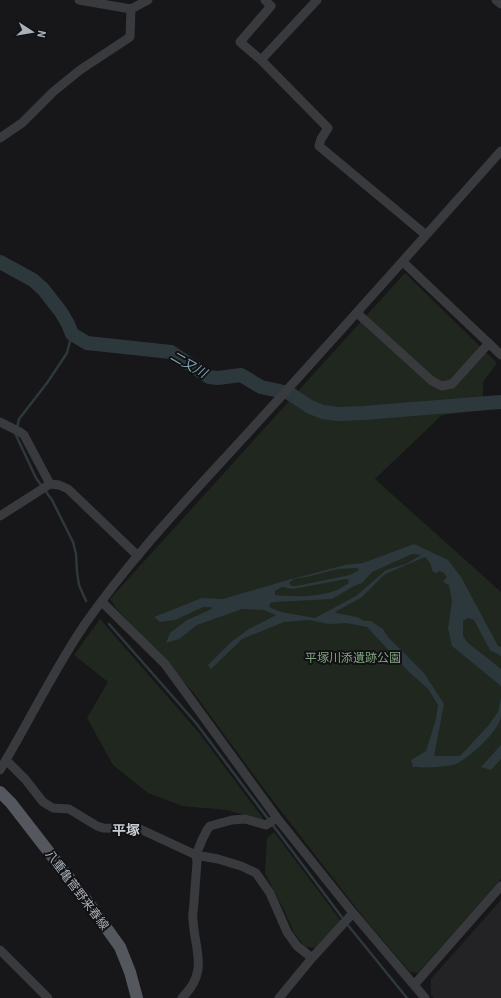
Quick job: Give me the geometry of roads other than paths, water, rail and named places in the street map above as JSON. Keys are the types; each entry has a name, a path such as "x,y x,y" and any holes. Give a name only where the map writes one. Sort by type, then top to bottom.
{"main road":[{"name":"八重亀菅野来春線","path":"0,792 90,905 120,948 130,972 138,998"}],"street":[{"path":"79,0 131,9 148,0"},
{"path":"265,0 271,6 240,42 261,60 328,128 321,139 319,146 426,235"},
{"path":"261,60 317,0"},
{"path":"496,0 501,4"},
{"path":"0,138 22,123 52,92 80,70 130,37 131,9"},
{"path":"0,770 84,624 119,579 501,151"},
{"path":"403,262 501,355"},
{"path":"357,313 432,381 442,386 452,384 489,343"},
{"path":"0,422 24,435 50,484"},
{"path":"0,516 50,484 59,485 68,489 138,556"},
{"path":"102,602 165,664 350,916 425,998"},
{"path":"6,760 25,779 44,802 53,808 69,809 97,826 104,828 140,829 196,855 218,859 241,866 256,874 270,893 287,932 297,946 312,958"},
{"path":"182,998 194,984 199,968 193,919 197,862 196,855 207,830 210,826 232,820 245,819 266,825 277,818"},
{"path":"414,985 501,886"},
{"path":"279,998 312,958 350,916"},
{"path":"0,950 48,998"}],"waterway":[{"name":"二又川","path":"0,262 33,280 43,289 61,312 72,334 87,343 171,352 209,377 218,378 241,375 261,387 289,393 310,407 323,412 337,414 363,413 501,402"},
{"path":"17,428 19,419 47,383 67,353 72,334"},
{"path":"15,433 36,478 52,500 73,542 76,554 79,585 86,601"},
{"path":"109,624 196,723 344,920"},
{"path":"347,924 407,998"}],"district":[{"name":"平塚","path":"126,830"}],"park label":[{"name":"平塚川添遺跡公園","path":"353,658"}]}
